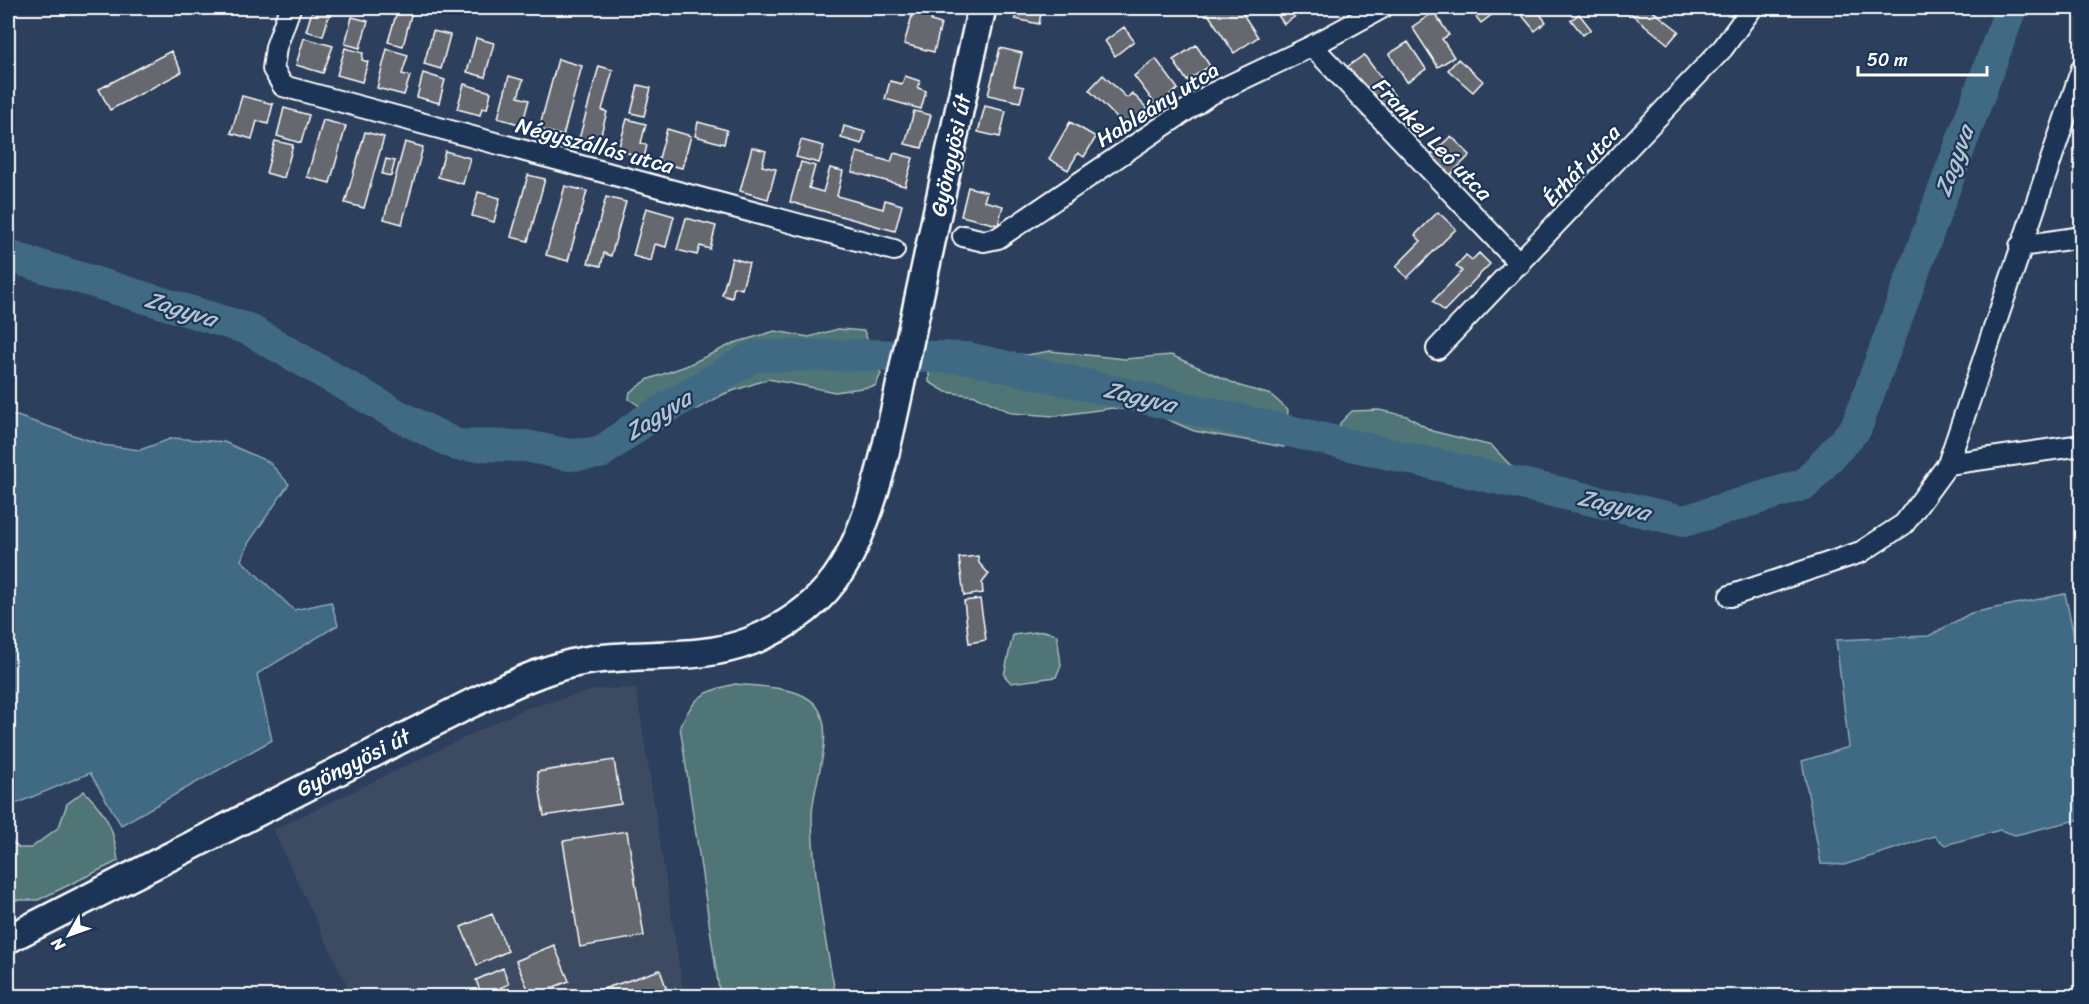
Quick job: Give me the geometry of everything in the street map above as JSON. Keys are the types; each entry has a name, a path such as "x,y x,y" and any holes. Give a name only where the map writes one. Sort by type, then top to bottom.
{"street":[{"name":"Négyszállás utca","path":"290,8 276,47 273,69 283,86 894,250"},
{"name":"Gyöngyösi út","path":"8,939 448,714 539,673 606,658 687,655 718,651 750,642 778,629 828,590 844,566 866,514 893,420 982,8"},
{"name":"Hableány utca","path":"963,236 984,241 998,238 1209,95 1312,46 1382,8"},
{"name":"Érhát utca","path":"1437,349 1723,48 1752,8"},
{"name":"Frankel Leó utca","path":"1312,46 1520,264"},
{"path":"1730,596 1861,552 1904,524 1948,464 2082,68"},
{"path":"2020,246 2082,237"},
{"path":"1948,464 2082,445"}],"shaded area":[{"path":"8,415 103,445 140,450 173,438 224,442 269,462 289,484 249,542 241,560 294,610 331,602 338,625 257,674 272,740 121,825 90,773 8,807"},
{"path":"2065,594 2081,668 2081,819 2015,835 2000,830 1945,845 1934,836 1844,865 1821,864 1802,761 1849,747 1836,640 1929,636 1971,613"},
{"path":"636,688 684,996 352,996 273,830 524,709 598,689"}],"green space":[{"path":"838,329 864,331 881,374 875,386 835,392 768,379 724,394 697,409 644,409 629,399 630,392 649,379 686,366 734,343 775,331 809,337"},
{"path":"959,347 1027,355 1050,351 1125,359 1171,355 1240,386 1271,395 1288,410 1284,447 1194,431 1155,414 1113,408 1054,416 1012,413 976,396 946,392 929,382 929,370"},
{"path":"1379,410 1407,416 1432,431 1492,446 1512,467 1501,490 1336,453 1340,423 1352,411"},
{"path":"1044,631 1057,635 1061,665 1056,677 1011,683 1004,675 1013,635"},
{"path":"735,684 771,687 796,693 807,698 821,714 825,739 813,807 813,840 820,908 836,996 720,996 680,726 691,707 701,696"},
{"path":"84,791 104,815 112,830 118,861 38,900 13,900 8,893 8,838 19,848 31,848 59,827 67,804"}],"building":[{"path":"313,8 331,9 323,36 306,31"},
{"path":"398,8 412,11 403,46 388,42"},
{"path":"1017,8 1042,8 1039,24 1015,19"},
{"path":"1204,8 1239,8 1258,37 1234,53"},
{"path":"1273,8 1301,8 1303,11 1284,24"},
{"path":"1469,8 1490,8 1494,13 1481,23"},
{"path":"1516,8 1535,8 1546,22 1535,31"},
{"path":"1634,8 1649,8 1679,31 1668,44 1630,13"},
{"path":"914,9 933,14 931,21 941,24 934,52 904,44"},
{"path":"1434,12 1449,35 1442,39 1454,57 1438,67 1412,27"},
{"path":"1579,14 1591,29 1583,35 1571,20"},
{"path":"352,17 368,21 360,48 345,44"},
{"path":"1124,27 1134,41 1115,56 1105,41"},
{"path":"433,31 450,35 441,69 424,64"},
{"path":"304,38 333,46 323,73 296,65"},
{"path":"476,38 494,43 485,77 467,72"},
{"path":"1408,42 1426,69 1407,82 1389,54"},
{"path":"1196,45 1210,66 1187,81 1173,60"},
{"path":"345,48 363,53 362,60 368,62 362,82 337,75"},
{"path":"1000,48 1022,53 1014,85 1024,87 1020,102 988,95"},
{"path":"387,49 408,55 402,74 410,76 404,95 377,88"},
{"path":"171,51 182,72 110,110 99,89"},
{"path":"1364,55 1400,103 1384,116 1347,67"},
{"path":"558,59 582,66 563,136 539,129"},
{"path":"1156,59 1178,89 1156,105 1134,76"},
{"path":"1458,59 1483,81 1473,92 1448,70"},
{"path":"599,66 613,70 602,110 607,112 598,145 579,139"},
{"path":"423,73 445,80 439,103 417,97"},
{"path":"1103,75 1127,98 1132,93 1147,108 1127,128 1089,90"},
{"path":"509,76 523,80 518,97 529,100 522,125 498,118"},
{"path":"905,76 920,81 918,88 926,91 921,109 885,99 890,81 902,84"},
{"path":"464,84 491,92 487,109 482,108 480,115 457,109"},
{"path":"638,85 651,88 644,116 631,113"},
{"path":"242,96 273,104 268,124 257,121 252,139 231,133"},
{"path":"985,106 1006,111 1000,137 978,132"},
{"path":"284,108 309,115 301,143 277,136"},
{"path":"914,111 931,115 922,148 905,144"},
{"path":"627,119 646,124 641,143 647,145 644,158 618,150"},
{"path":"323,120 346,126 330,183 307,177"},
{"path":"698,122 727,130 724,144 695,136"},
{"path":"1070,122 1096,137 1084,157 1078,153 1068,170 1049,159"},
{"path":"844,126 865,132 862,144 841,138"},
{"path":"667,129 691,136 682,168 658,162"},
{"path":"365,132 384,137 364,208 345,203"},
{"path":"1451,136 1470,155 1449,176 1430,156"},
{"path":"801,140 824,146 819,163 796,157"},
{"path":"275,141 293,145 284,178 266,173"},
{"path":"405,142 423,147 402,224 384,219"},
{"path":"752,147 766,151 762,166 776,169 768,199 740,191"},
{"path":"445,151 470,158 463,184 438,177"},
{"path":"857,152 891,162 894,153 913,158 905,186 852,172"},
{"path":"386,159 395,161 391,176 382,174"},
{"path":"801,162 815,166 809,188 823,192 830,168 843,171 837,196 883,209 885,200 902,205 895,231 790,202"},
{"path":"528,175 545,179 528,241 511,237"},
{"path":"565,186 587,191 568,261 546,255"},
{"path":"968,187 987,192 984,201 1003,206 998,225 961,216"},
{"path":"478,192 500,198 494,222 472,216"},
{"path":"606,197 626,202 611,256 604,253 601,266 588,263"},
{"path":"646,208 674,216 666,247 655,244 651,261 633,256"},
{"path":"1438,212 1456,229 1407,278 1396,266 1421,241 1415,235"},
{"path":"686,218 716,226 710,249 700,246 697,255 677,250"},
{"path":"1479,253 1490,264 1444,311 1433,301 1462,271 1456,266 1466,255 1472,260"},
{"path":"732,258 749,263 742,289 734,287 732,298 722,295"},
{"path":"978,556 979,563 989,574 982,583 983,593 964,596 959,558"},
{"path":"980,599 986,640 969,643 964,601"},
{"path":"614,760 621,804 544,816 537,772"},
{"path":"627,831 644,936 580,947 563,841"},
{"path":"492,914 508,951 477,965 461,927"},
{"path":"554,945 569,981 531,996 516,961"},
{"path":"503,968 509,984 482,996 476,980"},
{"path":"660,970 669,996 589,996 588,994"}],"waterway":[{"name":"Zagyva","path":"8,256 248,329 399,416 457,445 526,446 569,455 600,453 641,423 754,356 868,355 968,358 1684,521 1805,484 1856,428 2011,8"}]}
